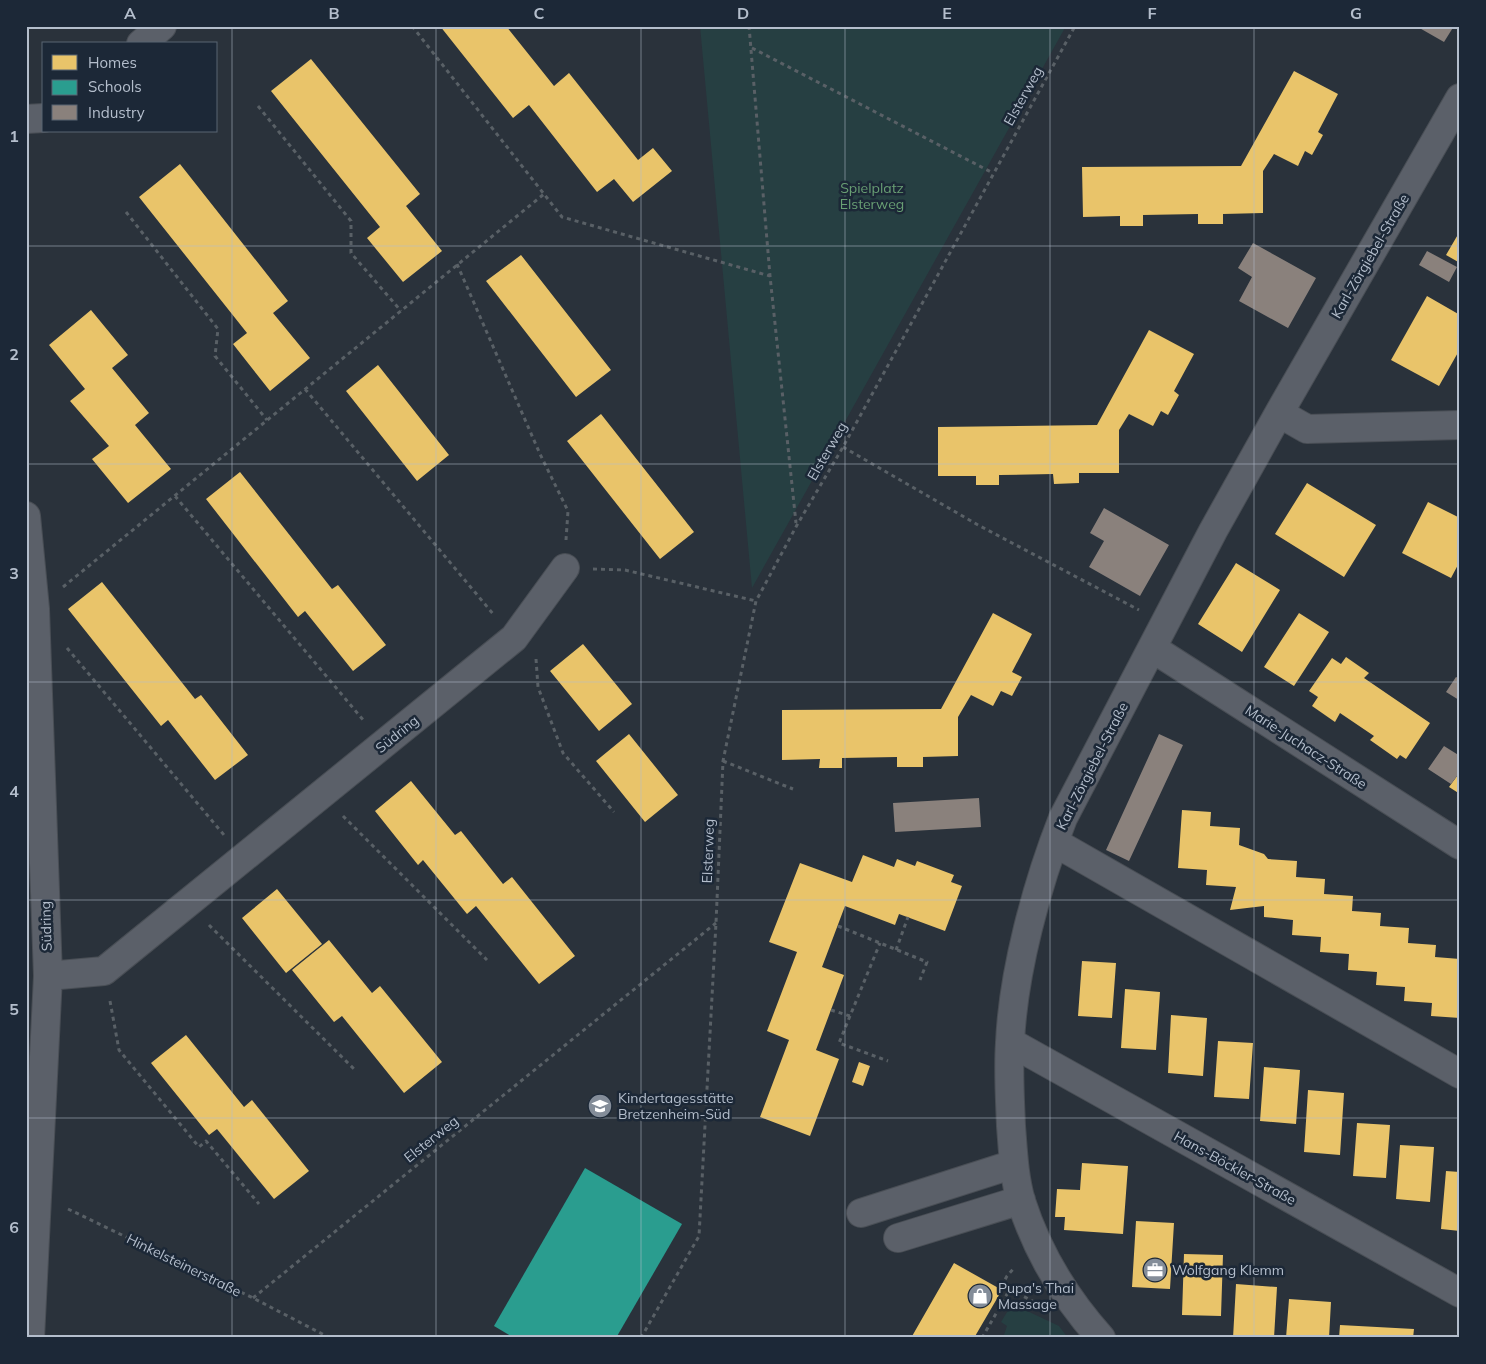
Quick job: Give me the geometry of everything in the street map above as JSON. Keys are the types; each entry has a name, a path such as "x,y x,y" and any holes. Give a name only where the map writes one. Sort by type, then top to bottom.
{"street":[{"path":"143,42 162,26"},
{"name":"Karl-Zörgiebel-Straße","path":"1101,1338 1090,1326 1060,1284 1038,1243 1021,1200 1014,1164 1010,1100 1010,1042 1014,1004 1035,904 1063,818 1164,623 1279,413 1460,98"},
{"path":"26,119 42,118"},
{"path":"1279,413 1307,429 1460,425"},
{"name":"Südring","path":"27,531 35,610 34,841 48,976 38,1194 30,1255 30,1338"},
{"name":"Südring","path":"104,971 514,638 565,568"},
{"name":"Marie-Juchacz-Straße","path":"1152,648 1460,846"},
{"path":"1054,842 1460,1074"},
{"path":"48,976 104,971"},
{"name":"Hans-Böckler-Straße","path":"1010,1042 1460,1293"},
{"path":"860,1213 1014,1164"},
{"path":"898,1238 1021,1200"}],"path":[{"path":"412,26 562,217 770,276"},
{"path":"749,26 770,276 796,525"},
{"name":"Elsterweg","path":"641,1338 698,1236 716,923 722,762 756,601 796,525 843,447 1075,26"},
{"path":"751,47 993,173"},
{"path":"258,106 351,220 351,253 400,311"},
{"path":"35,610 544,194"},
{"path":"126,212 218,328 215,356 267,420"},
{"path":"457,264 540,454 568,511 565,568 625,570 756,601"},
{"path":"305,389 514,638"},
{"path":"843,447 978,525 1164,623"},
{"path":"175,496 384,744"},
{"path":"532,614 538,687 563,753 614,812"},
{"path":"67,647 243,859"},
{"path":"722,762 793,789"},
{"path":"321,794 487,960"},
{"path":"187,904 356,1071"},
{"path":"896,950 908,917"},
{"name":"Elsterweg","path":"253,1298 716,923"},
{"path":"838,926 927,962 920,980"},
{"path":"880,943 839,1043 888,1061"},
{"path":"104,971 120,1050 199,1147 206,1141 259,1204"},
{"path":"831,1010 850,1016"},
{"name":"Hinkelsteinerstraße","path":"38,1194 253,1298 330,1338"},
{"path":"1019,1264 1007,1276 1002,1285 1031,1301"},
{"path":"982,1338 1010,1289"}],"green space":[{"name":"Spielplatz Elsterweg","path":"700,26 1066,26 752,588"},
{"path":"1012,1304 1059,1326 1068,1338 1003,1338 1007,1326 1001,1322"}],"building: Homes":[{"path":"440,26 506,26 554,86 569,73 638,160 653,148 672,171 633,202 614,179 597,192 529,105 513,118"},
{"path":"311,59 420,194 406,206 442,251 403,282 367,238 380,227 271,91"},
{"path":"1294,71 1338,94 1318,132 1323,135 1312,155 1305,151 1298,166 1274,154 1263,171 1263,213 1223,214 1223,224 1198,224 1198,214 1143,215 1143,226 1120,226 1120,216 1083,217 1082,167 1241,166"},
{"path":"180,164 288,301 273,313 310,358 270,391 233,344 247,333 139,197"},
{"path":"1460,231 1460,263 1446,255"},
{"path":"521,255 611,370 576,397 486,281"},
{"path":"1427,296 1460,315 1460,349 1439,386 1391,360"},
{"path":"91,310 128,355 112,368 149,413 135,425 171,469 128,503 92,459 109,446 70,401 85,389 49,345"},
{"path":"1149,330 1194,354 1174,391 1179,395 1168,415 1161,411 1153,426 1129,414 1119,430 1119,473 1079,473 1079,483 1054,484 1053,474 999,475 999,485 976,485 976,476 938,476 938,427 1097,425"},
{"path":"378,365 449,455 417,481 346,391"},
{"path":"601,414 694,532 660,559 567,441"},
{"path":"240,472 332,589 338,585 386,645 353,671 305,611 298,617 206,499"},
{"path":"1307,483 1376,525 1344,577 1275,534"},
{"path":"1428,502 1460,518 1460,561 1451,578 1402,553"},
{"path":"1236,563 1280,590 1242,652 1198,624"},
{"path":"102,582 195,699 201,695 248,755 215,780 168,720 161,726 68,609"},
{"path":"993,613 1032,634 1012,672 1022,677 1012,696 1001,691 993,706 971,695 958,717 958,756 923,757 923,767 897,767 897,757 842,758 842,768 819,768 820,759 782,760 782,710 941,709"},
{"path":"1299,613 1329,632 1294,686 1264,667"},
{"path":"583,644 632,704 599,731 550,671"},
{"path":"1346,657 1369,673 1364,678 1430,723 1406,759 1400,755 1397,759 1370,740 1374,736 1340,713 1335,722 1312,706 1318,697 1309,691 1332,658 1341,664"},
{"path":"629,734 678,795 645,822 596,761"},
{"path":"1460,772 1460,794 1449,787"},
{"path":"411,781 455,835 461,831 503,884 512,877 575,956 539,984 476,906 467,914 423,860 418,865 375,811"},
{"path":"1182,810 1211,812 1210,826 1240,828 1239,845 1264,854 1268,859 1297,861 1296,877 1325,879 1324,894 1353,896 1352,911 1381,913 1380,926 1409,928 1408,943 1436,945 1435,957 1460,959 1460,1018 1431,1016 1432,1003 1404,1001 1405,987 1376,985 1377,972 1348,970 1349,954 1320,952 1321,937 1292,935 1293,920 1264,917 1264,906 1230,910 1236,887 1206,885 1207,870 1178,868"},
{"path":"863,855 894,867 897,859 915,866 917,861 954,875 951,882 962,886 945,931 899,914 895,925 845,906 822,967 844,975 816,1050 839,1059 810,1136 760,1117 789,1040 767,1031 797,952 769,942 800,863 852,882"},
{"path":"277,889 322,944 286,973 242,918"},
{"path":"329,940 372,993 380,986 442,1062 404,1093 342,1016 334,1022 292,970"},
{"path":"1082,961 1116,963 1112,1018 1078,1016"},
{"path":"1125,989 1160,992 1156,1050 1121,1048"},
{"path":"1171,1015 1207,1018 1203,1076 1168,1073"},
{"path":"186,1035 244,1107 252,1100 309,1171 274,1199 217,1129 209,1135 151,1063"},
{"path":"1218,1041 1253,1043 1249,1099 1214,1097"},
{"path":"859,1062 870,1066 863,1086 852,1082"},
{"path":"1264,1067 1300,1070 1296,1124 1260,1121"},
{"path":"1308,1090 1344,1093 1340,1155 1304,1152"},
{"path":"1357,1123 1390,1125 1386,1178 1353,1176"},
{"path":"1400,1145 1434,1147 1430,1202 1396,1199"},
{"path":"1082,1163 1128,1166 1123,1234 1064,1230 1065,1217 1055,1217 1057,1189 1080,1190"},
{"path":"1446,1171 1460,1172 1460,1231 1441,1229"},
{"path":"1136,1221 1174,1223 1170,1289 1132,1287"},
{"path":"1184,1254 1223,1255 1221,1316 1182,1315"},
{"path":"954,1263 1002,1290 974,1338 911,1338"},
{"path":"1236,1284 1277,1287 1274,1338 1233,1338"},
{"path":"1289,1299 1331,1302 1329,1338 1286,1338"},
{"path":"1340,1325 1414,1329 1413,1338 1339,1338"}],"building: Schools":[{"path":"585,1168 682,1224 616,1338 514,1338 494,1326"}],"building: Industry":[{"path":"1416,26 1454,26 1444,42"},
{"path":"1253,243 1316,278 1288,328 1239,301 1252,277 1238,268"},
{"path":"1427,251 1457,267 1449,282 1419,265"},
{"path":"1104,508 1169,545 1140,596 1089,567 1104,541 1090,533"},
{"path":"1456,677 1460,679 1459,700 1446,692"},
{"path":"1159,734 1183,745 1129,861 1106,850"},
{"path":"1444,746 1460,756 1460,772 1451,784 1428,769"},
{"path":"979,798 981,827 895,832 893,803"}],"place":[{"name":"Kindertagesstätte Bretzenheim-Süd","path":"600,1106"},
{"name":"Wolfgang Klemm","path":"1155,1270"},
{"name":"Pupa's Thai Massage","path":"980,1296"}]}
